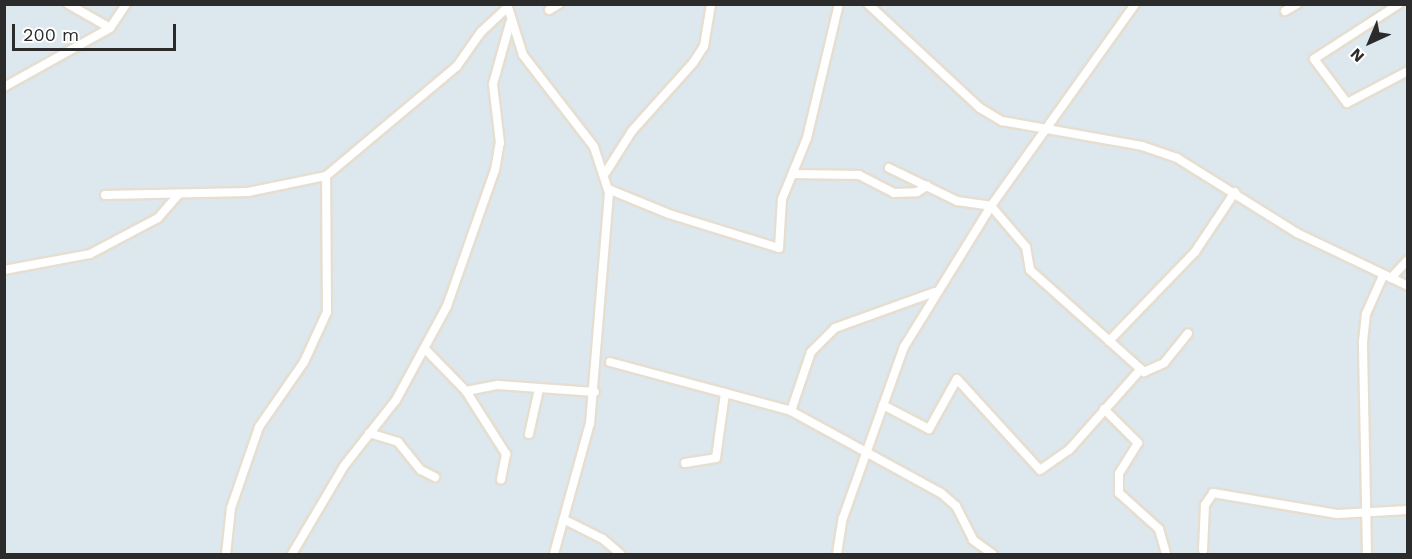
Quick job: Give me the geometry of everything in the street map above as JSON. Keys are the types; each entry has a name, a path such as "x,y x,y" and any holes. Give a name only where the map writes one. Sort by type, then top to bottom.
{"street":[{"path":"68,4 110,28"},
{"path":"4,87 110,28 126,4"},
{"path":"549,10 559,4"},
{"path":"606,172 632,131 693,63 704,46 711,4"},
{"path":"608,189 669,214 779,248 782,199 807,138 839,4"},
{"path":"868,4 980,108 1018,127 1142,146 1177,158 1235,192 1297,233 1407,286"},
{"path":"837,555 843,518 904,347 935,292 990,206 1135,4"},
{"path":"1285,11 1297,4"},
{"path":"1400,4 1314,58 1347,103 1407,71"},
{"path":"507,6 510,23 532,70 584,130 606,172 608,189 595,392 565,520 554,555"},
{"path":"105,195 248,192 326,176 457,66 481,32 507,6"},
{"path":"292,555 369,433 396,400 447,306 495,170 500,143 493,84 510,23"},
{"path":"889,168 957,201 990,206 1026,247 1030,270 1141,369 1150,372 1164,363 1188,333"},
{"path":"793,174 859,175 894,193 917,192 927,186"},
{"path":"226,555 231,508 260,427 304,362 327,312 326,176"},
{"path":"1109,341 1195,252 1235,192"},
{"path":"4,270 90,254 158,218 178,195"},
{"path":"1367,555 1363,342 1366,314 1387,277 1407,260"},
{"path":"791,411 811,352 835,328 935,292"},
{"path":"425,349 466,391 506,454 501,480"},
{"path":"610,362 791,411 941,493 957,506 974,540 992,555"},
{"path":"883,405 929,429 957,380 1040,470 1069,450 1141,369"},
{"path":"466,391 498,385 595,392"},
{"path":"529,434 539,389"},
{"path":"685,464 716,458 725,393"},
{"path":"1104,409 1138,443 1119,474 1119,493 1159,529 1166,555"},
{"path":"369,433 398,442 421,470 435,477"},
{"path":"1203,550 1205,506 1213,494 1337,514 1407,510"},
{"path":"565,520 603,539 620,555"}]}
